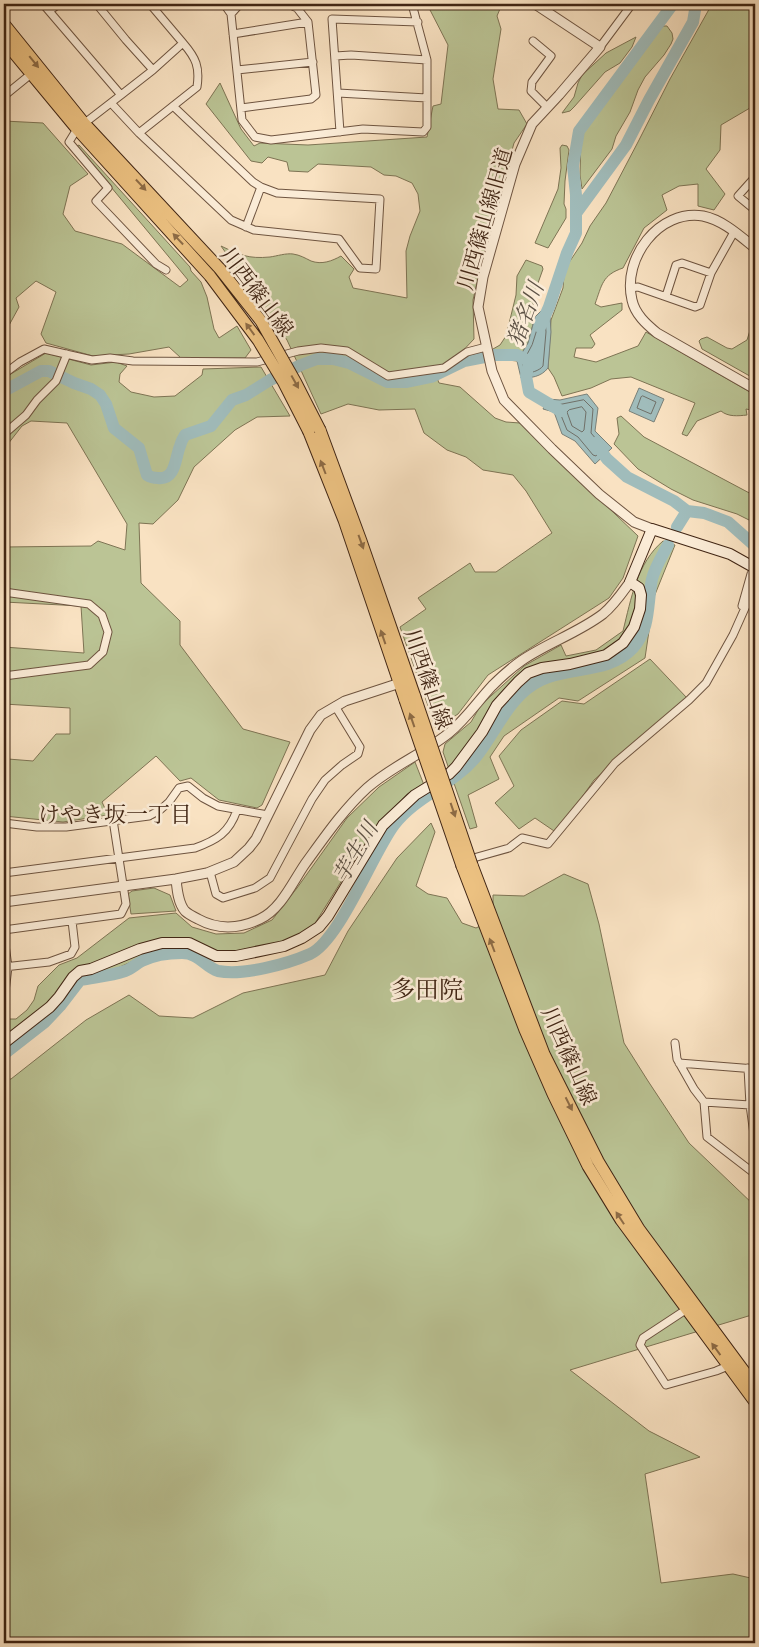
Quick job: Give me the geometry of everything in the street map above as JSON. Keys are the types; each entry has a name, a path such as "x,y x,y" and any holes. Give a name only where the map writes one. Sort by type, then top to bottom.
{"main road":[{"name":"川西篠山線","path":"4,24 80,126"},
{"name":"川西篠山線","path":"4,40 31,74 260,321 296,383 361,541 404,682 525,1030 553,1094 588,1166 621,1220 755,1402"},
{"path":"4,1043 50,1007 73,977 80,971 91,969 140,949 162,943 189,943 216,956 236,956 284,946 319,928 383,825 415,794 449,774 456,767 482,732 497,705 528,672 606,655 623,642 634,627 640,608 641,595 639,588 630,582 652,529 730,554 755,568"},
{"name":"川西篠山線","path":"468,863 544,1054 598,1161 639,1228 755,1386"}],"street":[{"path":"43,4 121,95"},
{"path":"49,11 59,4"},
{"path":"98,5 107,4"},
{"path":"139,133 197,87 198,77 194,56 150,4"},
{"path":"224,4 232,14 242,120 255,137 271,140 363,129 423,132 427,127 427,60 412,4"},
{"path":"232,14 240,4"},
{"path":"241,108 311,99 316,95 308,22 297,8 288,4"},
{"name":"川西篠山線旧道","path":"632,4 600,47 559,96 532,124 515,164 483,277 478,307 492,371 504,400 599,494 634,522 652,529"},
{"path":"98,5 153,70"},
{"path":"540,5 600,47"},
{"path":"340,132 332,19 418,22"},
{"path":"234,34 308,22"},
{"path":"533,41 551,56 532,82 531,91 547,107"},
{"path":"166,270 156,264 96,200 108,188 70,142 80,126 153,70 183,43"},
{"path":"335,56 351,55 427,60"},
{"path":"237,70 313,62"},
{"path":"4,96 31,74"},
{"path":"338,93 427,98"},
{"path":"111,103 139,133 231,220 254,230 339,239 360,268 376,269 380,199 277,193 261,188 173,106"},
{"path":"755,177 738,196 755,210"},
{"path":"246,227 261,188"},
{"path":"755,248 734,232 712,219 702,216 681,217 662,225 648,238 631,275 630,288 632,301 637,312 651,328 755,390"},
{"path":"630,288 638,287 694,307 700,305 711,273 734,232"},
{"path":"666,296 676,266 682,263 711,273"},
{"path":"4,374 20,362 44,349 66,356 92,360 110,358 133,361 257,362 298,351 321,348 347,352 388,376 444,368 467,352 488,353"},
{"path":"4,434 26,415 37,400 56,381 66,356"},
{"path":"733,635 751,574 755,568"},
{"path":"176,879 180,901 185,911 208,924 224,927 243,926 262,918 283,899 305,864 349,806 368,788 386,774 447,735 462,722 494,684 515,666 530,655 604,613 617,600 630,582"},
{"path":"4,592 89,604 102,615 108,632 102,652 89,665 4,676"},
{"path":"468,863 509,848 522,838 548,844 615,763 689,700 706,683 733,635 749,599 755,593"},
{"path":"4,902 176,879 210,872 234,862 256,839 310,730 321,716 344,701 404,682"},
{"path":"210,872 216,894 224,898 255,888 270,878 312,798 325,780 358,754 360,747 335,706"},
{"path":"4,823 37,827 66,827 149,816 169,802 179,788 188,786 203,798 218,806 268,815"},
{"path":"4,874 195,848 210,842 224,833 232,822 237,810"},
{"path":"4,930 121,914 126,904 113,820"},
{"path":"6,967 49,962 71,954 75,947 72,921"},
{"path":"4,938 6,967 4,1000"},
{"path":"675,1043 677,1059 694,1089 704,1102 707,1137 755,1174"},
{"path":"679,1063 752,1068 750,1105 755,1142"},
{"path":"704,1102 750,1105"},
{"path":"687,1309 642,1338 640,1345 666,1385 728,1366"}],"green space":[{"path":"415,4 502,4 497,16 501,29 493,79 498,109 519,110 527,124 514,143 485,248 473,300 474,339 437,378 439,383 460,387 495,418 506,422 520,423 638,536 623,578 609,598 488,675 458,714 436,728 400,627 426,609 418,598 470,563 475,572 496,572 552,533 526,491 513,475 483,470 466,457 447,450 424,433 415,409 379,410 348,404 321,414 287,340 221,246 250,257 293,254 319,263 341,256 354,269 349,277 353,288 407,298 406,251 420,211 418,194 412,183 396,176 384,175 371,167 318,164 308,172 289,171 287,162 268,157 262,163 251,161 206,104 220,83 241,129 254,146 260,143 308,145 427,137 433,106 441,104 448,45 429,8 416,7"},
{"path":"712,4 755,4 755,105 721,125 720,150 706,169 725,194 714,210 698,206 698,184 679,186 662,195 667,210 644,228 623,268 607,277 601,286 595,304 601,307 622,303 622,310 590,335 595,344 592,348 576,348 574,357 596,362 638,346 646,332 755,395 755,406 751,410 746,409 747,415 730,415 721,411 697,421 687,436 682,434 695,403 631,377 611,379 591,388 562,396 548,368 551,320 563,288 564,275 568,264 606,203 670,79"},
{"path":"664,26 667,26 672,33 673,39 671,44 645,77 630,112 616,136 612,149 582,189 580,175 581,135 655,33"},
{"path":"636,37 632,47 620,63 605,72 570,111 562,113 574,97 582,75 606,53"},
{"path":"4,121 43,123 88,174 70,186 63,214 75,231 122,244 180,287 188,280 77,146 79,145 190,267 191,271 201,282 207,297 214,329 219,338 237,326 251,350 245,358 181,358 169,347 129,354 93,356 46,343 41,334 56,292 36,281 16,298 19,307 7,329 4,329"},
{"path":"562,145 567,146 569,150 565,181 564,204 566,218 548,248 535,243 558,189 561,168 560,148"},
{"path":"526,260 542,266 543,269 533,297 535,317 528,343 517,361 498,359 492,352 506,336 516,295 517,276"},
{"path":"755,322 755,379 702,349 699,341 707,337 732,349 747,340 752,324"},
{"path":"46,353 91,365 116,362 127,366 120,374 119,382 131,392 154,397 175,396 202,375 203,369 261,367 290,416 257,417 235,430 194,467 178,500 153,524 139,523 141,583 180,621 180,645 243,729 290,742 262,805 257,808 219,800 191,778 180,781 156,756 102,802 108,815 63,822 4,816 4,751 8,759 33,761 56,734 70,734 70,708 4,704 4,647 84,653 81,606 4,602 4,547 91,546 98,541 125,550 127,524 67,423 31,421 22,426 4,449 4,378"},
{"path":"621,416 644,437 755,496 755,523 737,514 693,500 638,469 614,444 619,434 617,418"},
{"path":"663,541 675,545 654,597 645,658 578,701 559,698 504,736 490,757 499,779 468,795 477,827 470,829 443,752 445,744 471,722 481,705 524,666 561,645 566,656 596,650 623,631 636,582 647,560"},
{"path":"650,659 687,698 594,780 557,833 535,818 519,829 495,803 514,786 499,756 521,730 562,701 584,704"},
{"path":"415,762 424,785 407,794 378,825 314,925 293,939 245,949 236,953 219,953 190,941 171,938 155,941 146,955 109,972 98,975 72,973 40,1013 4,1040 4,1022 16,1019 27,1010 34,1000 38,986 59,965 77,958 129,918 176,913 192,927 216,934 244,933 272,920 347,818 379,787"},
{"path":"431,823 435,832 416,886 428,894 447,898 462,923 476,928 493,920 493,895 524,896 564,874 588,884 599,924 624,1043 689,1143 755,1206 755,1314 570,1370 649,1431 700,1457 645,1474 661,1583 733,1574 755,1579 755,1643 4,1643 4,1080 11,1079 86,1020 129,995 159,1016 193,1018 243,993 325,975 348,931 397,858"},
{"path":"154,888 170,895 176,911 131,914 128,894 132,891"}],"water":[{"path":"544,308 550,315 551,332 548,368 539,375 521,378 517,361 528,343 535,317"},
{"path":"639,388 664,399 654,422 629,411"},
{"path":"587,394 598,408 595,431 612,448 595,464 575,441 562,434 554,412 543,409 548,399 560,400"}],"waterway":[{"name":"猪名川","path":"540,327 576,233 576,195 573,166 579,131 673,4"},
{"path":"577,212 626,145 693,22 696,4"},
{"path":"4,391 41,371 49,371 91,389 100,395 106,404 114,428 139,448 147,475 153,478 164,478 172,472 185,435 211,426 232,400 246,395 270,380 317,359 333,359 349,363 387,382 407,382 431,377 464,361 495,355 517,355 529,361"},
{"name":"猪名川","path":"529,363 526,376 529,392 561,411"},
{"name":"猪名川","path":"595,443 607,459 627,477 674,501 687,511 704,513 728,522 755,546"},
{"name":"芋生川","path":"677,527 687,511"},
{"name":"芋生川","path":"4,1054 45,1022 80,980 120,973 151,957 177,953 193,955 218,971 240,972 277,965 300,958 321,946 344,915 394,825 413,806 467,767 484,747 504,714 520,695 541,680 613,662 633,648 646,624 653,575 668,545"}],"district":[{"name":"けやき坂一丁目","path":"115,814"},
{"name":"多田院","path":"427,990"}]}
